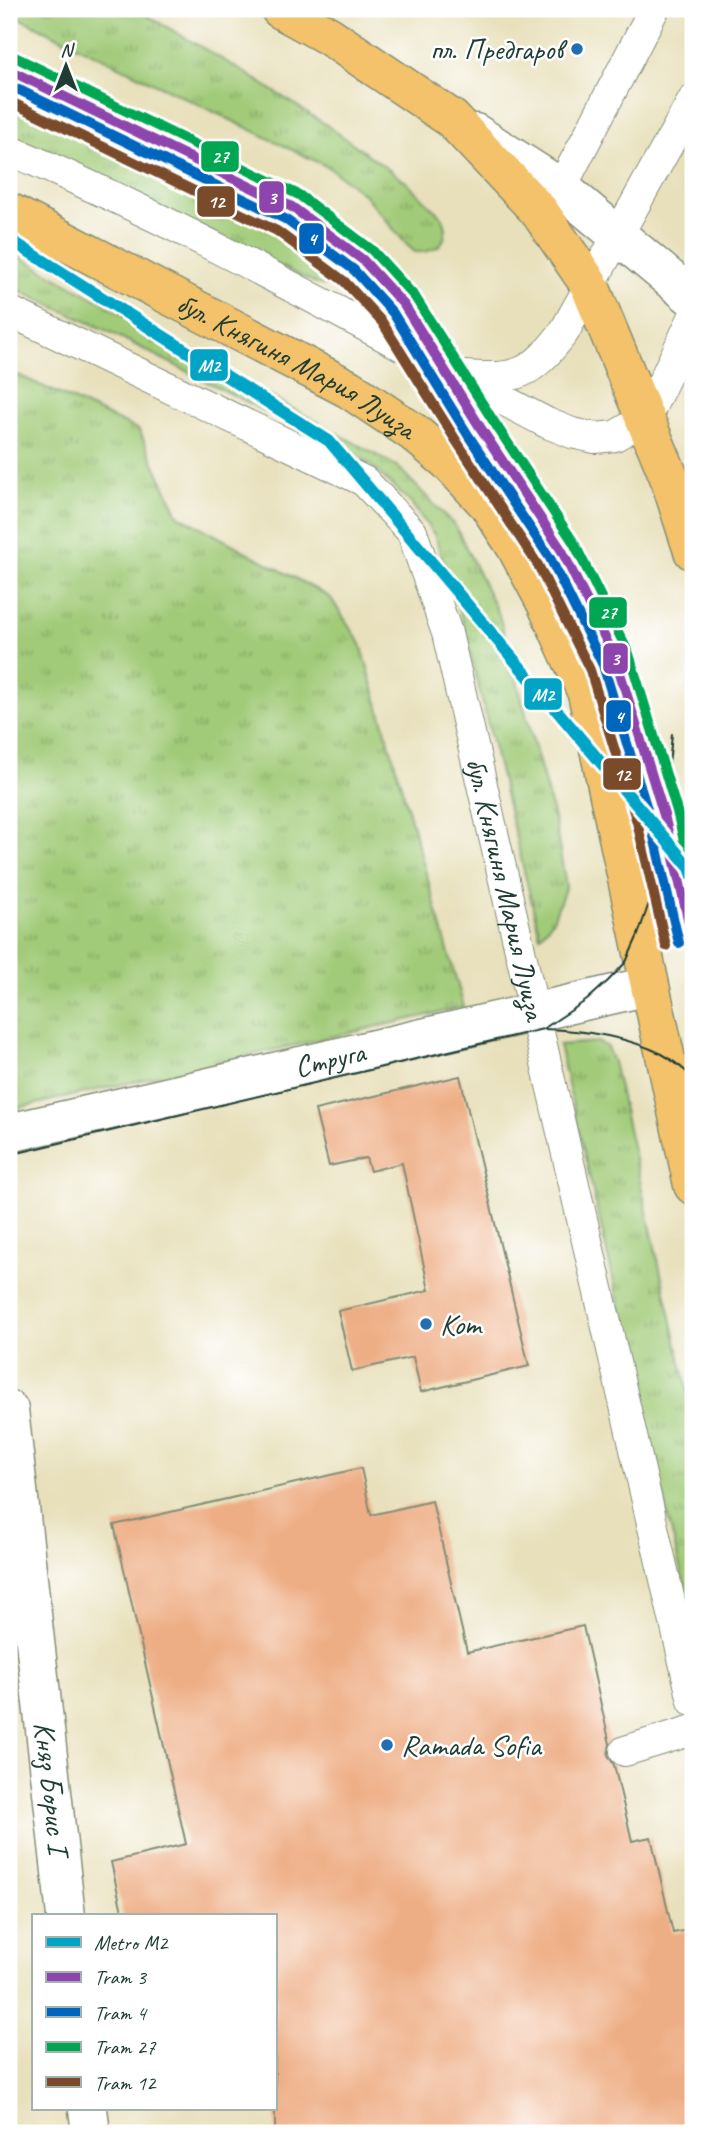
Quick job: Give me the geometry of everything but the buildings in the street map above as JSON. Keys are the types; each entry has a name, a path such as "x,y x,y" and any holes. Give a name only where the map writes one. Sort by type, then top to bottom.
{"main road":[{"path":"280,9 328,36 452,119 539,211 589,284 670,477 693,551"},
{"name":"бул. Княгиня Мария Луиза","path":"9,212 349,389 449,462 488,505 516,547 547,603 587,692 693,1185"}],"street":[{"path":"452,119 561,188 693,298"},
{"name":"Струга","path":"9,1133 649,986"},
{"name":"Княз Борис I","path":"9,1410 66,1914"},
{"path":"88,2110 91,2133"}],"lane":[{"path":"561,188 654,9"},
{"path":"457,376 494,379 516,375 536,365 564,332 693,100"},
{"path":"9,150 63,173 179,230 547,423 572,433 595,438 615,436 646,418 693,318"},
{"name":"бул. Княгиня Мария Луиза","path":"9,311 364,481 412,532 447,633 693,1701"},
{"path":"625,1751 693,1730"}],"green space":[{"path":"9,9 136,9 249,75 328,126 406,182 443,218 446,228 444,239 438,247 425,252 415,252 364,194 328,167 9,13"},
{"path":"9,90 316,243 333,258 337,276 329,285 317,284 9,136"},
{"path":"9,251 398,467 456,527 499,615 554,818 566,886 553,920 540,936 463,623 435,536 411,503 365,460 112,333 9,286"},
{"path":"9,371 139,430 178,515 330,597 361,644 464,1007 9,1110"},
{"path":"598,1042 607,1047 613,1062 693,1415 693,1624 559,1045"}],"tram line":[{"name":"27","path":"15,57 299,195 372,250 415,297 574,543 629,654 677,811 693,879"},
{"name":"3","path":"9,70 292,207 363,260 404,305 562,551 616,660 664,815 693,940"},
{"name":"4","path":"9,85 285,219 354,270 393,313 468,435 550,558 603,665 650,819 679,943"},
{"name":"12","path":"9,101 277,231 344,281 382,322 538,565 590,670 637,822 666,946"},
{"path":"543,1029 587,1000 608,981 626,962 638,935 659,874 672,734"},
{"path":"9,1155 543,1029 619,1038 662,1054 693,1077"}],"metro line":[{"name":"M2","path":"9,239 329,441 690,868 693,876"}],"place":[{"name":"пл. Предгаров","path":"577,49"},
{"name":"Kom","path":"426,1324"},
{"name":"Ramada Sofia","path":"387,1745"}]}
